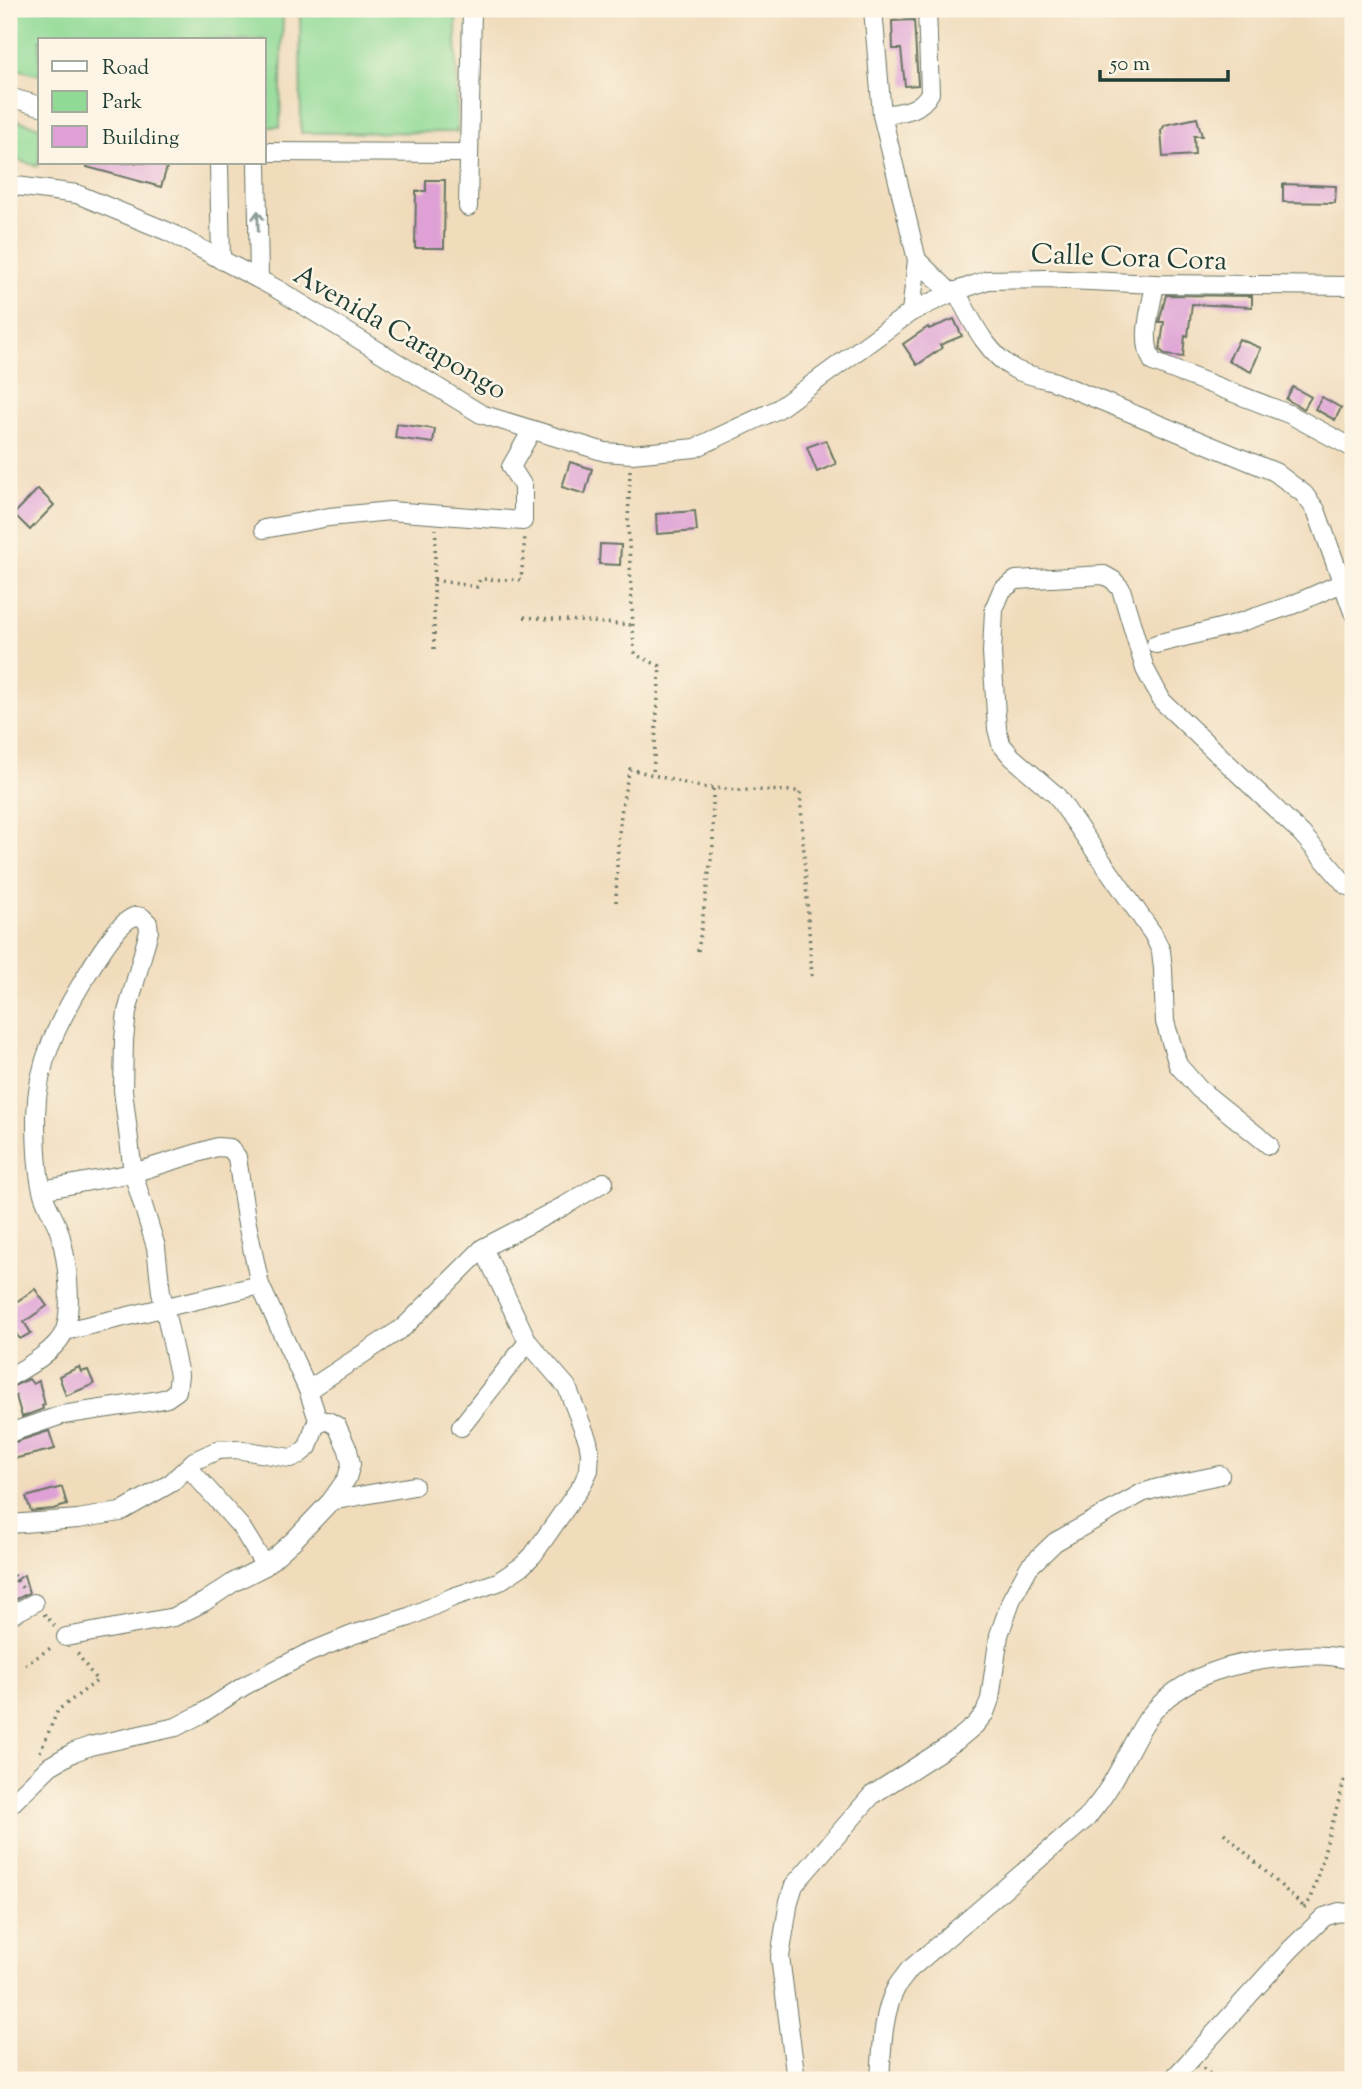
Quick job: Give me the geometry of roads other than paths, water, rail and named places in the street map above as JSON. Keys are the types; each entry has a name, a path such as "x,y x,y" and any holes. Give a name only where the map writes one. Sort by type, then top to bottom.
{"street":[{"path":"467,206 472,9"},
{"path":"873,9 882,116 917,260 911,312"},
{"path":"882,116 914,110 930,93 927,9"},
{"path":"9,97 38,105"},
{"path":"266,152 469,153"},
{"path":"219,164 221,260"},
{"path":"257,164 259,279"},
{"name":"Avenida Carapongo","path":"9,185 76,194 169,232 259,279 481,414 605,452 632,454 695,448 778,409 911,312"},
{"path":"917,260 954,292 976,329 998,357 1016,370 1053,382 1275,472 1304,494 1316,510 1353,612"},
{"name":"Calle Cora Cora","path":"911,312 988,280 1011,278 1155,284 1353,286"},
{"path":"1155,284 1146,341 1153,362 1289,414 1353,448"},
{"path":"264,529 329,517 390,511 523,521 523,486 511,467 532,430"},
{"path":"1269,1145 1199,1089 1178,1065 1165,1022 1164,969 1153,934 1056,794 1012,757 1001,744 997,729 992,653 994,609 1002,590 1016,580 1104,575 1113,580 1121,589 1145,669 1162,701 1302,834 1346,885 1353,888"},
{"path":"1156,644 1232,625 1292,605 1342,583"},
{"path":"9,1377 37,1361 65,1331 70,1296 60,1234 42,1190 36,1112 45,1057 62,1015 91,968 127,920 136,916 146,919 149,927 127,1012 123,1090 133,1172 156,1247 164,1309 179,1375 177,1391 167,1398 154,1401 62,1415 9,1433"},
{"path":"42,1190 133,1172 217,1147 226,1147 234,1152 260,1285 308,1390 319,1423"},
{"path":"308,1390 404,1327 483,1248 604,1182"},
{"path":"9,1806 50,1766 74,1752 176,1727 244,1686 307,1653 498,1582 522,1566 538,1549 586,1478 590,1463 588,1441 567,1387 528,1342 483,1248"},
{"path":"65,1331 260,1285"},
{"path":"461,1427 528,1342"},
{"path":"9,1524 78,1519 120,1512 171,1483 188,1466 209,1452 227,1449 282,1458 298,1456 308,1447 313,1430 319,1423 328,1421 337,1426 350,1457 347,1478 331,1501 265,1566 174,1617 66,1637"},
{"path":"188,1466 241,1527 265,1566"},
{"path":"796,2080 780,1957 794,1885 872,1795 956,1741 985,1713 990,1699 999,1636 1012,1598 1029,1567 1046,1549 1142,1493 1220,1475"},
{"path":"331,1501 414,1486"},
{"path":"9,1616 34,1603"},
{"path":"880,2080 882,2048 890,2005 896,1989 909,1970 1087,1818 1107,1792 1147,1720 1173,1693 1188,1682 1221,1668 1254,1660 1323,1654 1353,1661"},
{"path":"1172,2080 1291,1949 1324,1917 1339,1912 1353,1914"}]}
